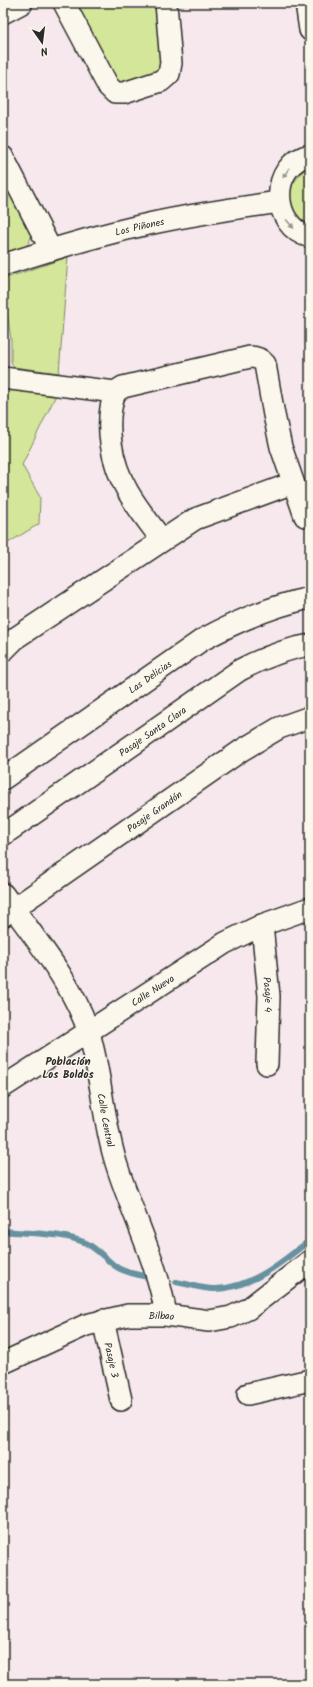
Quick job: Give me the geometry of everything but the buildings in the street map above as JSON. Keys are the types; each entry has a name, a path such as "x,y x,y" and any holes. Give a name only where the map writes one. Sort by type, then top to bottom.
{"street":[{"path":"3,13 22,3"},
{"path":"64,3 110,91 119,94 161,81 169,74 171,63 166,3"},
{"path":"306,3 310,30"},
{"path":"310,155 300,159 288,170 279,189 279,202 288,222 298,232 310,237"},
{"path":"3,157 51,250"},
{"name":"Los Piñones","path":"3,265 51,250 158,222 279,202"},
{"path":"162,540 128,492 120,477 114,460 110,427 112,400 115,392 123,387 250,357 261,360 265,364 281,447 305,516"},
{"path":"3,378 115,392"},
{"path":"8,640 195,519 293,483"},
{"name":"Las Delicias","path":"3,780 202,640 227,626 253,615 310,598"},
{"name":"Pasaje Santa Clara","path":"3,835 240,670 282,651 310,645"},
{"name":"Pasaje Grandón","path":"7,906 242,750 278,728 310,717"},
{"name":"Calle Central","path":"7,906 63,980 88,1031 96,1061 110,1142 159,1280 166,1315"},
{"name":"Calle Nueva","path":"3,1087 213,950 262,925 310,908"},
{"name":"Pasaje 4","path":"262,925 269,996 267,1064"},
{"name":"Bilbao","path":"3,1363 86,1325 103,1320 128,1315 166,1315 209,1321 231,1317 248,1309 310,1261"},
{"name":"Pasaje 3","path":"103,1320 122,1400"},
{"path":"248,1394 310,1380"}],"green space":[{"path":"74,3 158,3 163,66 156,73 119,83 111,78"},
{"path":"310,166 310,228 292,213 289,191 302,172"},
{"path":"3,174 31,231 31,237 26,246 18,251 3,256"},
{"path":"68,257 59,373 14,367 11,362 11,340 4,288 6,278"},
{"path":"13,390 57,393 22,465 40,497 39,524 3,546 3,416 8,393"}],"waterway":[{"path":"3,1231 56,1235 76,1239 90,1245 111,1263 126,1272 147,1277"},
{"path":"176,1282 211,1289 242,1284 266,1272 310,1240"}],"district":[{"name":"Población Los Boldos","path":"68,1067"}]}
